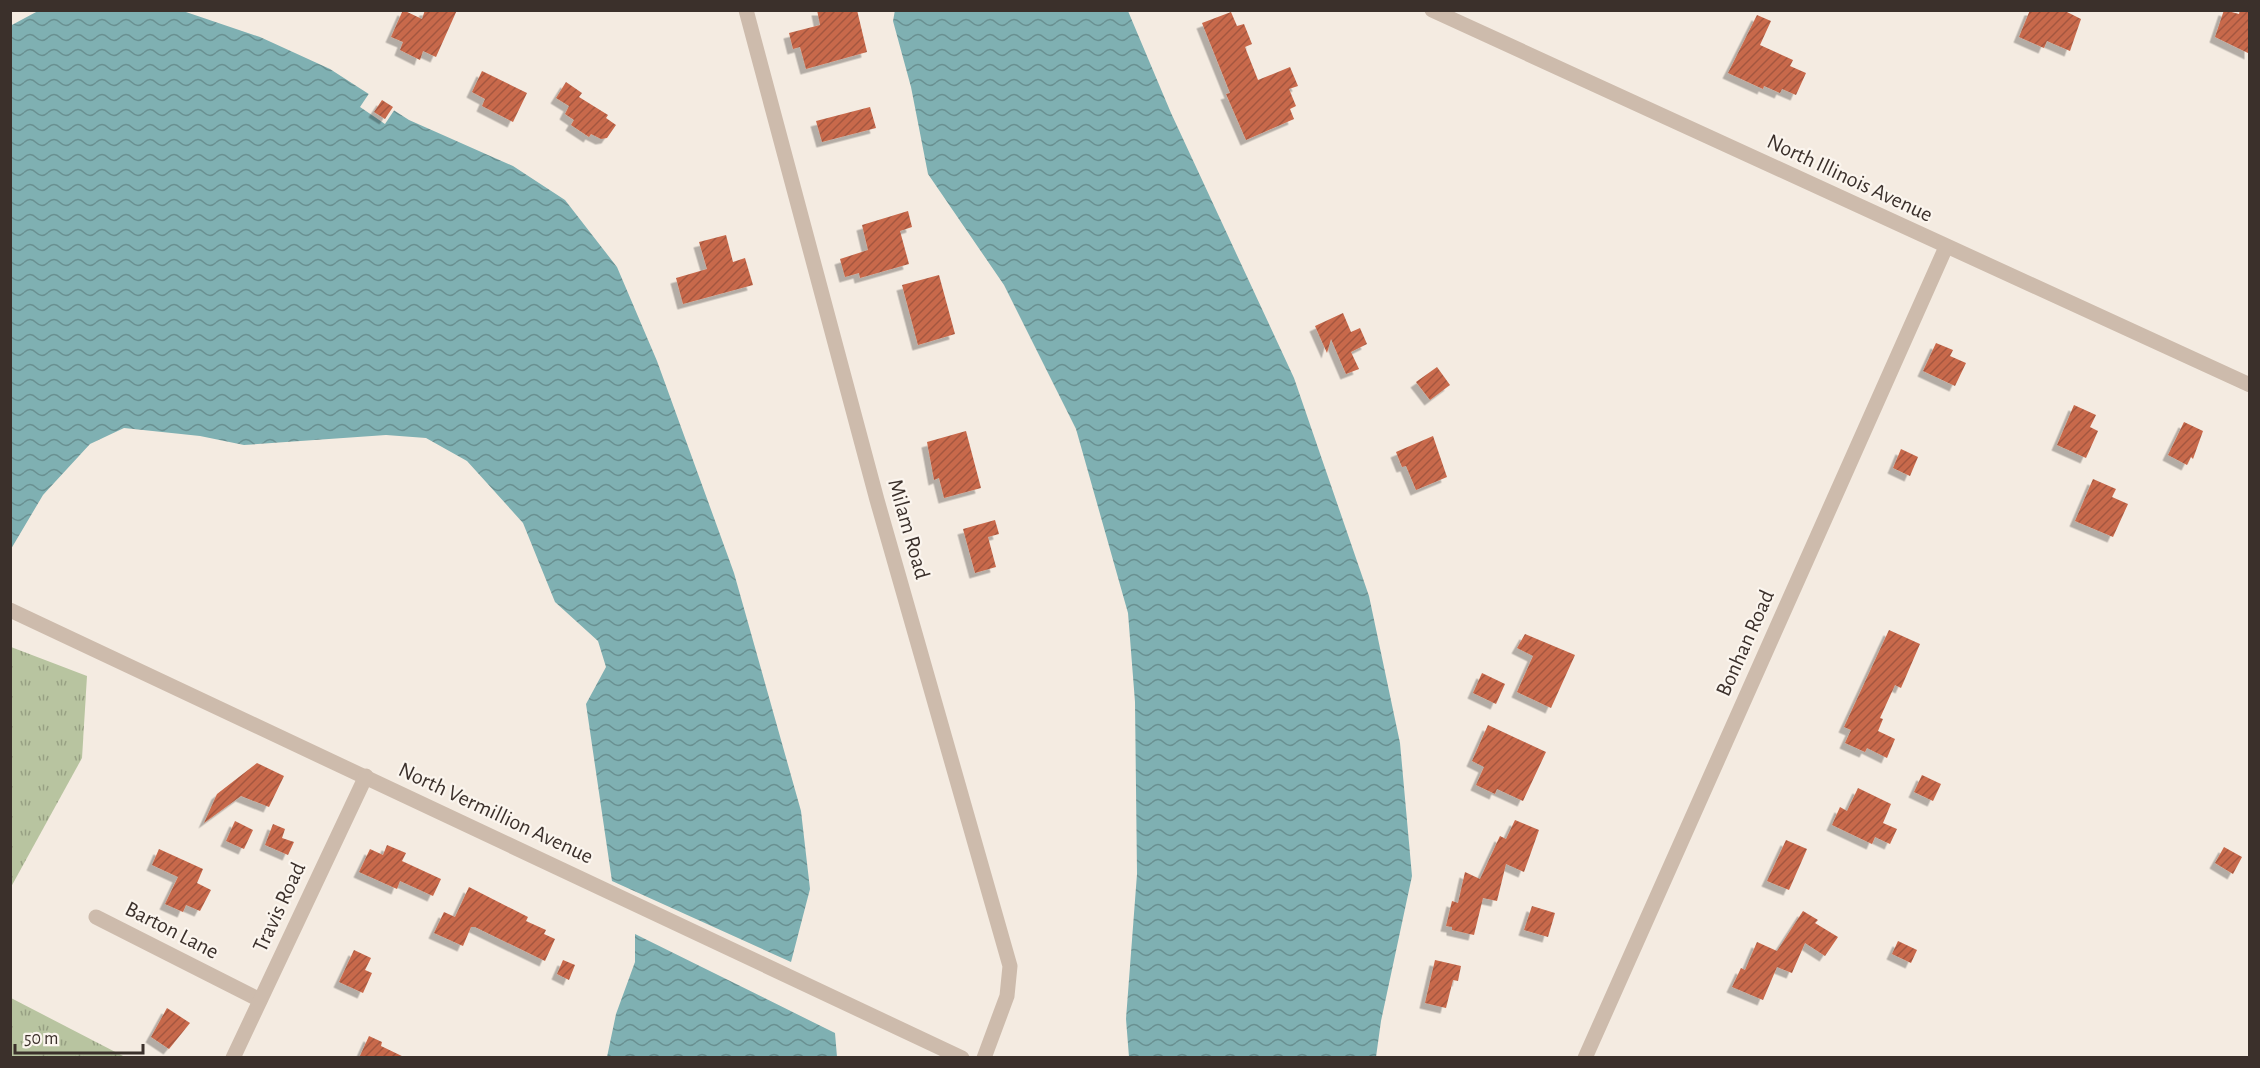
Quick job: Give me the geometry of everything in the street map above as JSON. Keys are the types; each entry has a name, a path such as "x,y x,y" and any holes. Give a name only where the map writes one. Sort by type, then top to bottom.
{"street":[{"name":"Milam Road","path":"746,10 877,500 1010,966 1007,996 984,1058"},
{"name":"North Illinois Avenue","path":"1432,10 2250,385"},
{"name":"Bonhan Road","path":"1586,1058 1946,247"},
{"name":"North Vermillion Avenue","path":"10,610 962,1058"},
{"name":"Travis Road","path":"233,1058 366,776"},
{"name":"Barton Lane","path":"96,917 260,1000"}],"green space":[{"path":"11,647 87,676 82,758 11,887"},
{"path":"11,998 125,1057 11,1057"}],"water":[{"path":"895,10 1128,11 1171,113 1294,378 1369,596 1400,743 1412,876 1381,1021 1376,1057 1129,1057 1126,1019 1137,874 1135,702 1128,613 1076,429 1004,285 928,174 911,87 893,21"},
{"path":"38,11 183,11 260,37 330,69 409,120 513,166 565,200 617,267 657,361 734,573 801,811 810,889 791,962 612,881 586,704 606,667 598,641 555,602 523,523 467,461 426,438 386,435 244,445 200,436 124,428 90,444 43,495 11,549 10,26"},
{"path":"635,934 835,1033 837,1057 607,1057 616,1014 635,962"}],"pier":[{"path":"370,92 395,109 385,124 360,107"}],"building":[{"path":"403,10 422,19 425,10 457,10 436,57 423,51 420,60 400,50 403,42 391,37"},
{"path":"817,10 857,10 867,52 806,69 800,47 793,49 789,33 820,25"},
{"path":"2030,10 2063,10 2081,19 2070,51 2047,41 2044,48 2019,37"},
{"path":"2224,10 2239,14 2240,10 2250,10 2250,54 2215,37"},
{"path":"1231,12 1237,26 1244,24 1252,44 1245,47 1258,80 1290,67 1298,86 1289,89 1296,106 1290,109 1294,119 1246,140 1226,94 1230,93 1202,23"},
{"path":"1757,15 1771,21 1760,45 1793,60 1790,66 1806,73 1796,95 1782,89 1780,93 1764,86 1763,89 1728,73"},
{"path":"482,71 527,93 513,122 482,106 485,99 472,92"},
{"path":"566,82 582,93 579,97 608,115 606,118 616,125 607,138 601,139 591,134 589,137 571,125 574,120 565,114 569,106 556,98"},
{"path":"382,100 393,107 385,119 374,112"},
{"path":"870,107 876,128 822,142 816,121"},
{"path":"908,211 912,227 900,231 909,264 860,278 859,273 845,277 840,259 868,250 862,225"},
{"path":"726,235 733,262 745,258 753,285 683,304 676,278 707,269 699,242"},
{"path":"939,275 955,334 918,345 902,285"},
{"path":"1343,313 1351,332 1360,328 1367,344 1351,352 1359,369 1346,374 1331,339 1327,353 1315,326"},
{"path":"1936,343 1953,350 1950,356 1966,363 1955,386 1923,371"},
{"path":"1437,367 1450,385 1430,400 1416,382"},
{"path":"2074,405 2096,415 2090,427 2098,431 2086,458 2057,445"},
{"path":"2184,422 2203,431 2193,459 2191,457 2187,465 2168,455"},
{"path":"966,431 981,488 944,498 939,478 934,480 927,442"},
{"path":"1433,436 1447,477 1416,490 1406,466 1402,467 1396,452"},
{"path":"1901,449 1918,457 1910,476 1893,468"},
{"path":"2093,479 2116,489 2112,497 2128,504 2113,537 2075,521"},
{"path":"995,520 999,534 988,537 996,567 975,573 963,529"},
{"path":"1889,630 1920,644 1901,688 1895,685 1880,718 1883,719 1878,731 1895,739 1887,758 1867,748 1865,752 1845,743 1851,730 1844,727"},
{"path":"1525,634 1575,655 1551,708 1517,692 1533,656 1517,648"},
{"path":"1482,673 1505,684 1496,704 1473,693"},
{"path":"1488,725 1546,752 1523,801 1497,789 1495,794 1476,785 1484,767 1472,761"},
{"path":"257,763 284,776 269,807 241,796 204,823 217,794"},
{"path":"1922,775 1941,784 1933,801 1914,792"},
{"path":"1858,788 1891,804 1883,823 1897,829 1890,844 1875,837 1872,844 1832,825 1840,807 1847,811"},
{"path":"1515,820 1539,830 1524,872 1506,864 1497,901 1483,898 1474,935 1452,930 1452,927 1446,926 1452,901 1458,903 1465,872 1480,879 1500,836 1506,839"},
{"path":"235,821 253,830 244,849 226,841"},
{"path":"273,824 285,829 282,838 294,842 288,855 265,845"},
{"path":"1786,840 1807,849 1789,890 1767,881"},
{"path":"387,845 406,853 402,861 441,879 433,896 400,881 397,889 359,872 370,849 383,855"},
{"path":"2224,847 2242,857 2233,874 2215,863"},
{"path":"159,849 203,869 197,883 211,890 200,911 186,905 183,912 165,904 178,877 152,865"},
{"path":"469,887 528,917 526,921 546,930 544,934 555,939 545,961 475,927 471,927 463,946 434,933 444,912 455,917"},
{"path":"1532,906 1555,913 1548,937 1524,930"},
{"path":"1803,911 1818,920 1815,923 1838,937 1825,956 1805,943 1792,973 1777,967 1763,1000 1732,987 1741,968 1745,970 1757,942 1777,951"},
{"path":"1898,941 1917,950 1911,963 1892,954"},
{"path":"354,950 371,958 365,970 372,973 363,993 339,982"},
{"path":"563,960 575,965 569,980 557,974"},
{"path":"1435,960 1461,966 1458,981 1453,980 1446,1008 1425,1003"},
{"path":"167,1008 190,1023 169,1049 151,1037"},
{"path":"369,1036 382,1042 381,1046 406,1058 359,1058"}]}
